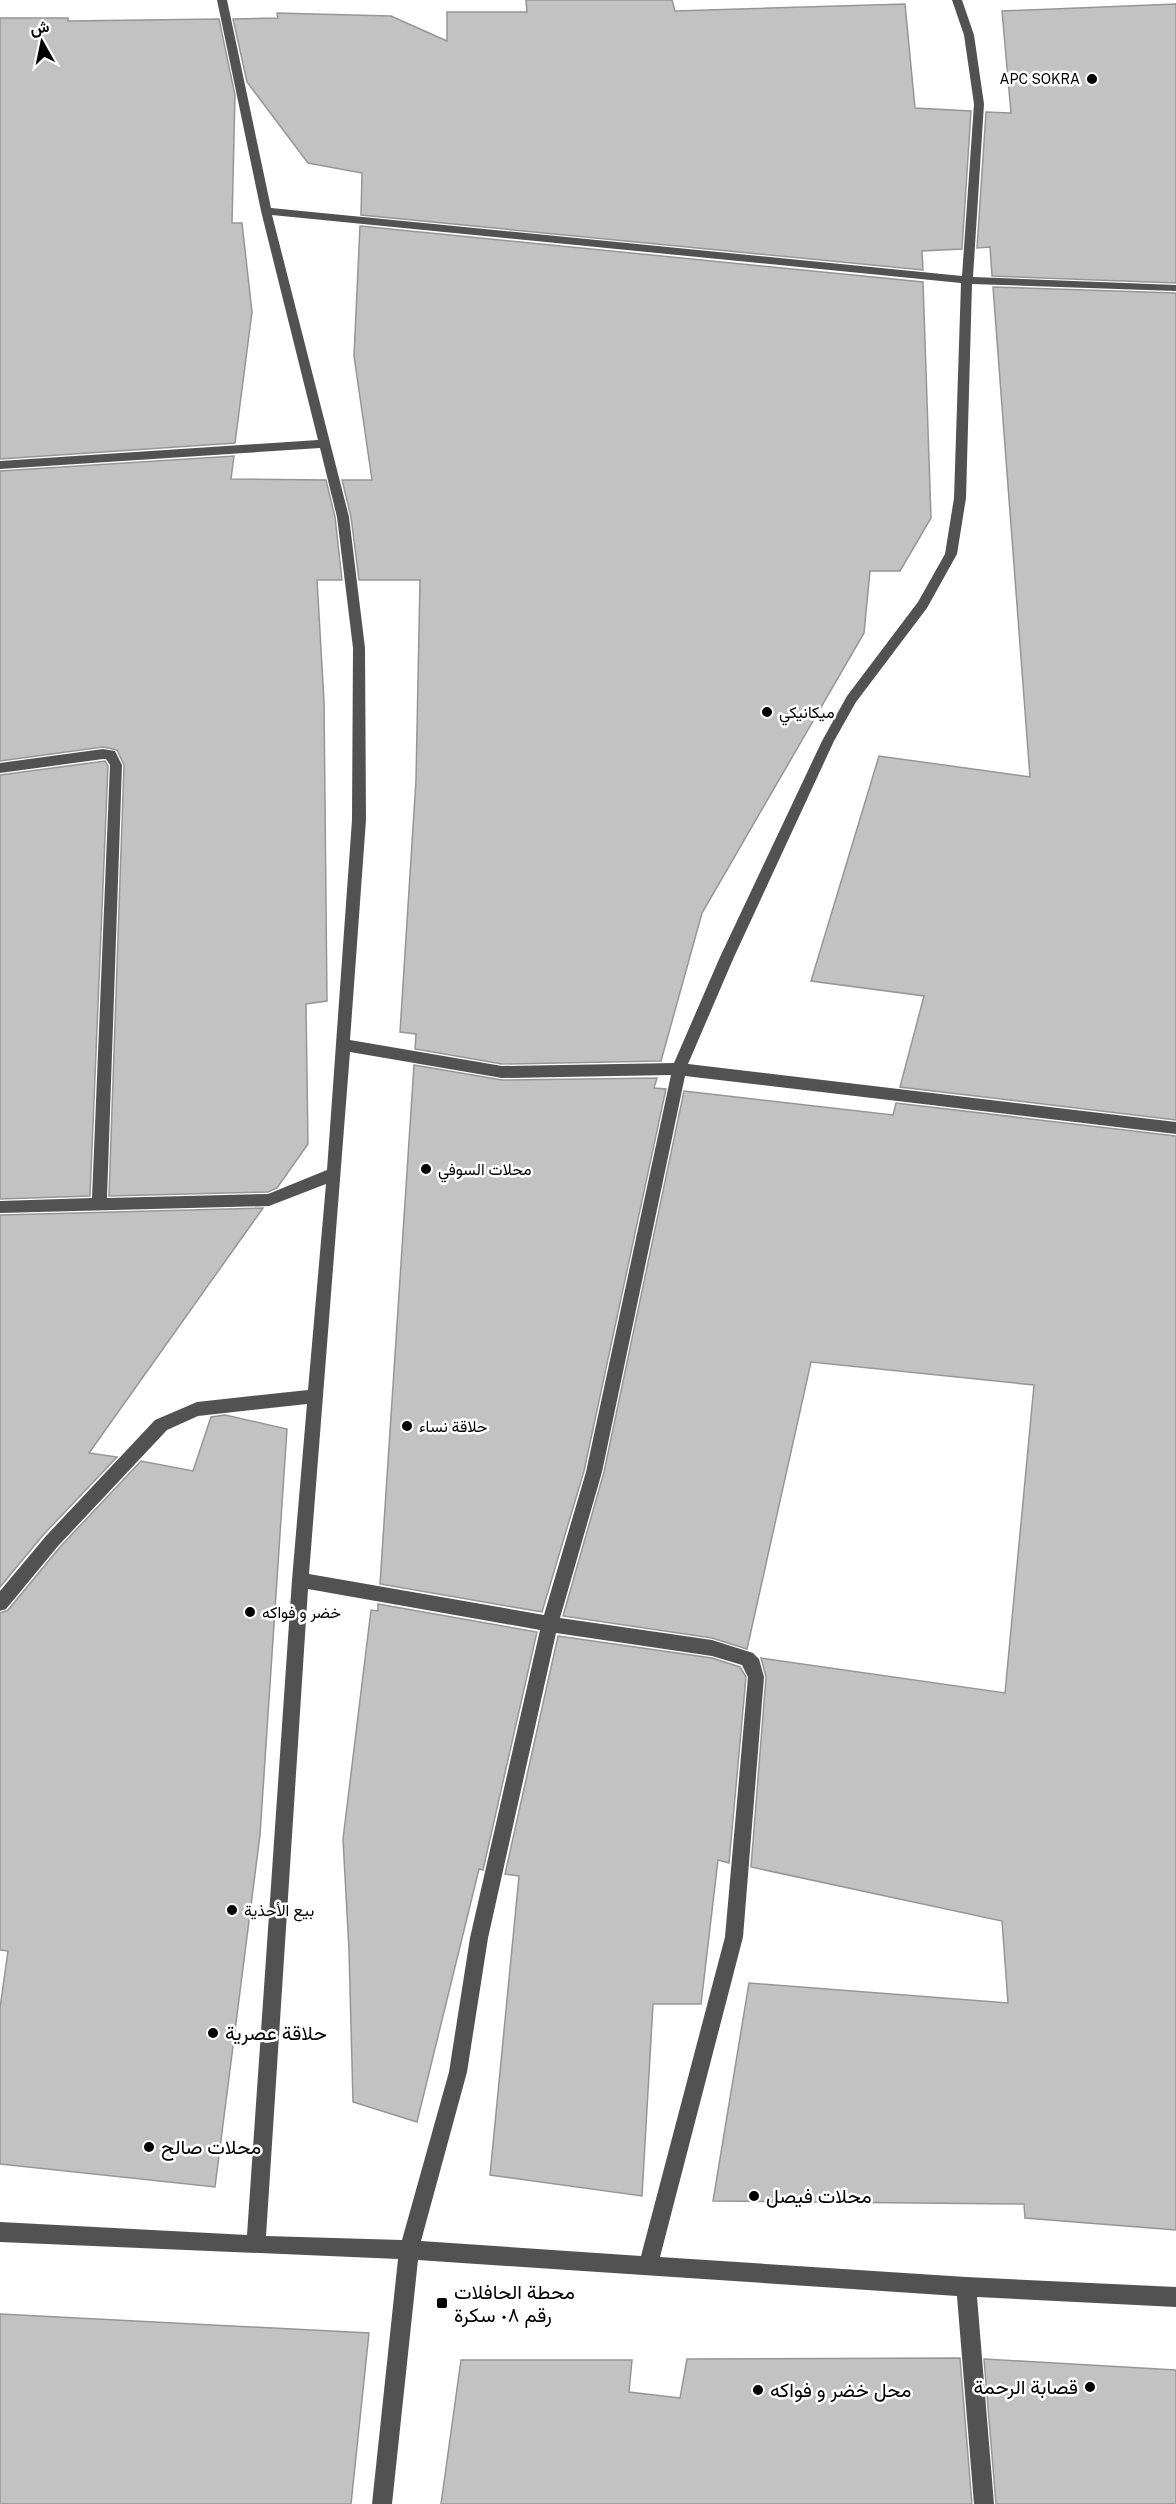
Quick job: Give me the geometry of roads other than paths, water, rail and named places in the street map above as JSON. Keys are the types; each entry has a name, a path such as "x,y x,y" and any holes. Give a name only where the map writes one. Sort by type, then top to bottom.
{"street":[{"path":"222,0 266,211 342,517 359,648 359,820 334,1174 300,1580 256,2245"},
{"path":"382,2504 409,2250 458,2072 479,1938 550,1624 594,1472 679,1070 747,914 828,741 851,699 923,604 951,554 960,498 967,280 979,104 969,35 957,0"},
{"path":"266,211 967,280 1176,288"},
{"path":"0,465 323,444"},
{"path":"0,768 103,754 110,754 116,765 99,1205"},
{"path":"344,1045 502,1071 679,1070 1176,1128"},
{"path":"0,1207 269,1200 334,1174"},
{"path":"0,1603 52,1541 161,1425 197,1409 237,1402 316,1395"},
{"path":"300,1580 550,1624 712,1647 747,1659 753,1665 756,1677 734,1937 648,2265"},
{"path":"0,2232 409,2250 966,2287 1176,2297"},
{"path":"966,2287 984,2504"}],"place":[{"name":"APC SOKRA","path":"1092,79"},
{"name":"ميكانيكي","path":"767,712"},
{"name":"محلات السوفي","path":"426,1169"},
{"name":"حلاقة نساء","path":"407,1426"},
{"name":"خضر و فواكه","path":"250,1612"},
{"name":"بيع الأحذية","path":"232,1910"},
{"name":"حلاقة عصرية","path":"213,2033"},
{"name":"محلات صالح","path":"149,2147"},
{"name":"محلات فيصل","path":"754,2196"},
{"name":"محطة الحافلات رقم ٠٨ سكرة","path":"442,2303"},
{"name":"قصابة الرحمة","path":"1090,2387"},
{"name":"محل خضر و فواكه","path":"758,2390"}]}
